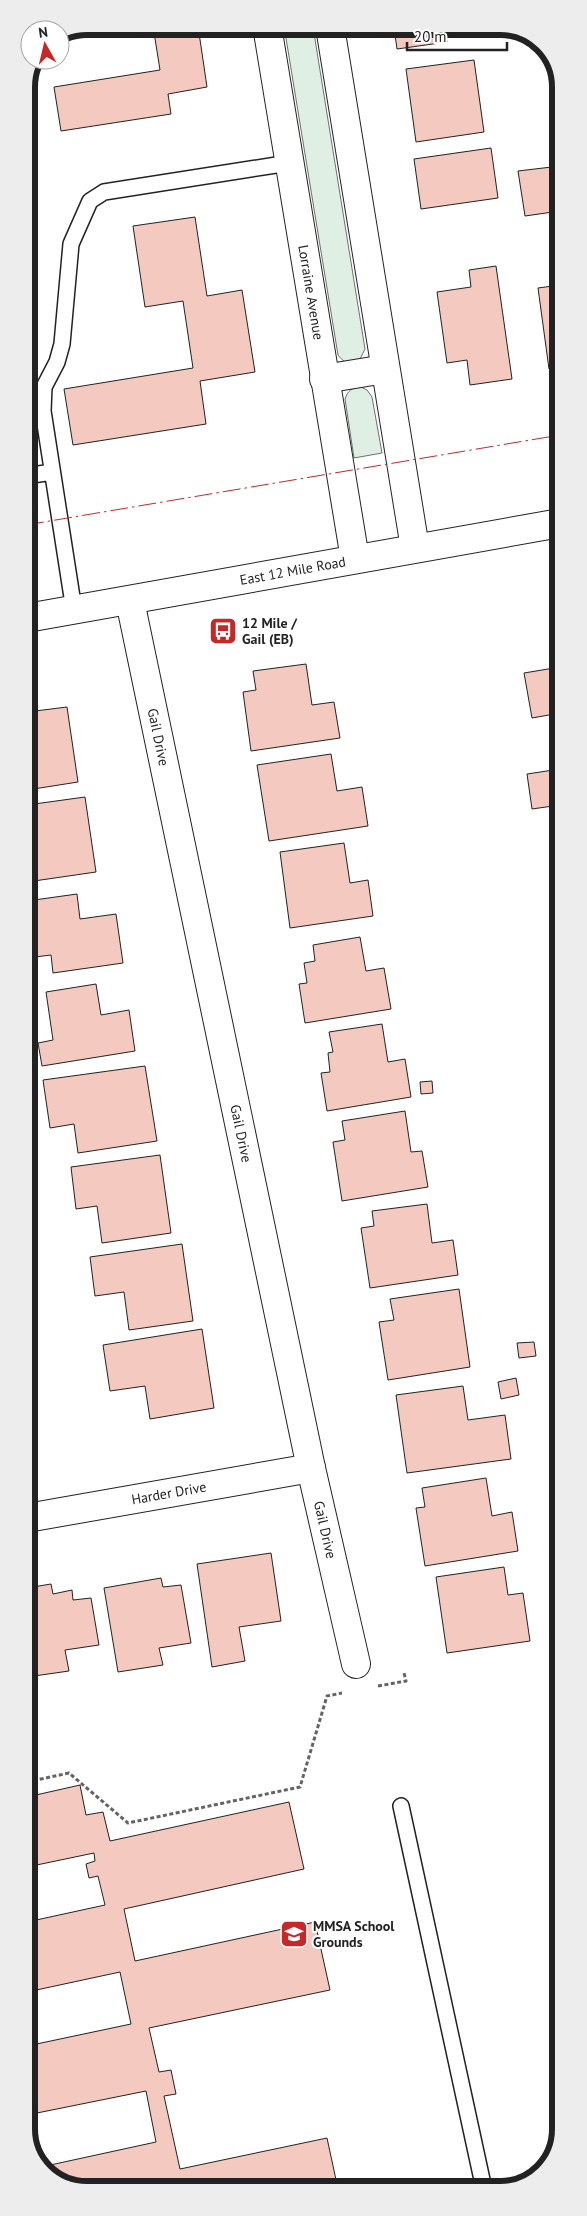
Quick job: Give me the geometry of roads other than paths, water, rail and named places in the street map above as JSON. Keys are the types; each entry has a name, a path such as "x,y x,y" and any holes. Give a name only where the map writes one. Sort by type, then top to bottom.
{"street":[{"name":"Lorraine Avenue","path":"268,35 355,559"},
{"path":"331,35 415,548"},
{"path":"324,379 385,370"},
{"name":"East 12 Mile Road","path":"35,616 130,601 552,523"},
{"name":"Gail Drive","path":"130,601 311,1468 356,1664"},
{"name":"Harder Drive","path":"35,1517 311,1468"}],"lane":[{"path":"74,610 52,472 44,411 44,387 62,344 71,244 90,201 104,192 289,163"},
{"path":"35,475 52,472"},
{"path":"401,1806 482,2181"}],"place":[{"name":"12 Mile / Gail (EB)","path":"223,631"},
{"name":"MMSA School Grounds","path":"294,1934"}]}
